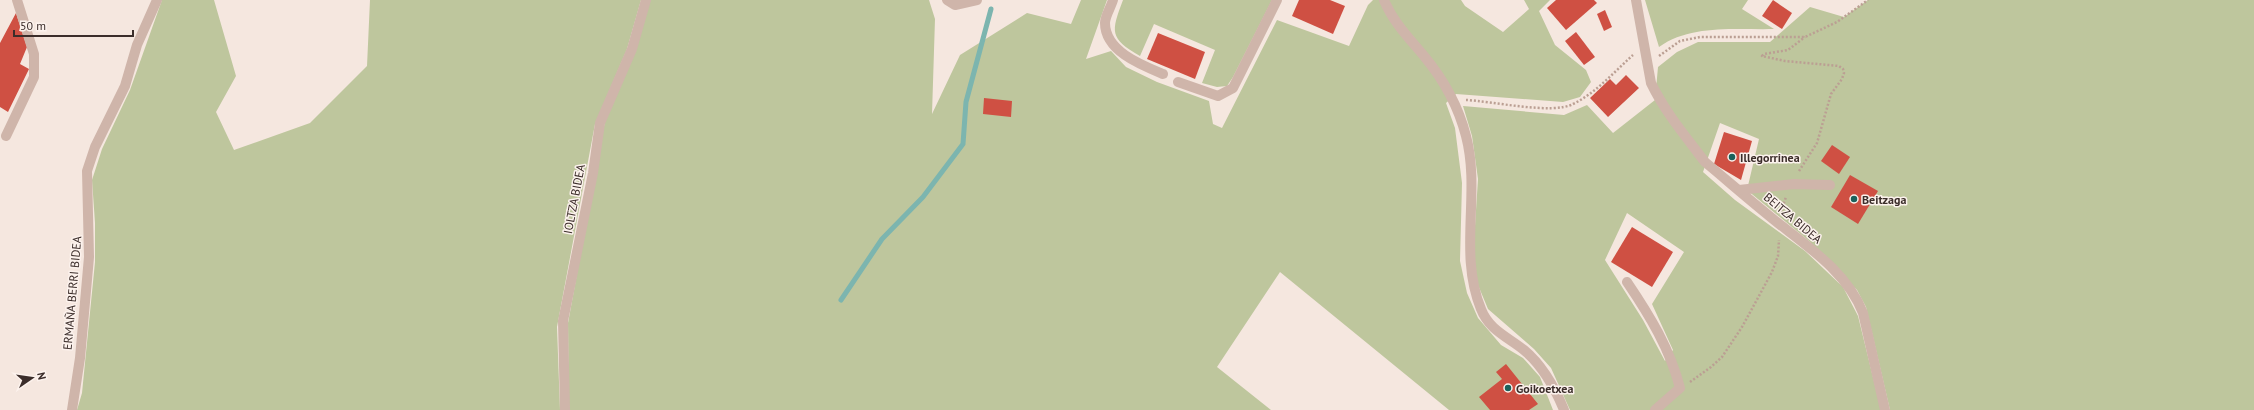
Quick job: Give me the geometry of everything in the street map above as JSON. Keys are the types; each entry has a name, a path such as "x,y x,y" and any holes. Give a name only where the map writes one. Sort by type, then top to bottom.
{"street":[{"path":"6,136 34,77 34,54 17,0"},
{"name":"ERMAÑA BERRI BIDEA","path":"72,410 80,358 89,257 90,233 86,186 87,171 95,147 125,86 138,45 157,0"},
{"name":"IOLTZA BIDEA","path":"565,410 563,321 600,123 632,49 646,0"},
{"path":"947,0 955,5 977,0"},
{"path":"1113,0 1105,22 1106,34 1116,48 1129,58 1162,74"},
{"path":"1178,82 1218,96 1233,88 1277,0"},
{"path":"1384,0 1406,36 1424,56 1454,100 1466,137 1470,172 1469,258 1473,286 1481,311 1499,334 1524,350 1547,375 1564,410"},
{"name":"BEITZA BIDEA","path":"1636,0 1651,83 1692,145 1705,162 1825,262 1847,284 1857,298 1863,313 1885,410"},
{"path":"1739,190 1794,184 1830,185"},
{"path":"1627,282 1664,342 1674,366 1680,388 1655,410"}],"path":[{"path":"1680,388 1711,368 1722,357 1742,327 1772,272 1778,256 1779,223 1785,198 1794,184 1799,171 1817,143 1831,94 1844,73 1843,69 1839,66 1785,61 1762,56 1764,54 1788,50 1805,37 1836,22 1868,0"},
{"path":"1649,67 1664,51 1680,40 1700,37 1805,37"},
{"path":"1454,100 1532,107 1558,108 1572,105 1588,95 1645,44"}],"green space":[{"path":"162,0 214,0 236,76 216,112 234,150 310,123 367,66 370,0 641,0 627,49 595,124 557,327 560,410 77,410 82,393 95,262 95,223 92,180 102,149 130,90"},
{"path":"650,0 929,0 935,19 932,114 960,55 1027,13 1071,24 1081,0 1107,0 1086,59 1111,51 1126,67 1157,82 1209,101 1213,124 1222,128 1277,20 1349,46 1368,5 1373,0 1461,0 1465,6 1503,32 1529,9 1524,0 1550,0 1539,11 1555,45 1586,70 1591,82 1580,97 1563,102 1456,94 1446,103 1455,128 1462,183 1460,261 1467,293 1478,318 1501,345 1523,358 1540,377 1553,410 1449,410 1280,272 1217,367 1271,410 569,410 568,323 605,121"},
{"path":"1123,0 1272,0 1233,77 1227,86 1217,87 1202,83 1215,50 1154,24 1140,56 1123,44 1115,33 1115,27"},
{"path":"1645,0 1748,0 1742,9 1774,29 1699,31 1672,40 1659,47"},
{"path":"1868,0 2254,0 2254,410 1890,410 1866,307 1857,290 1809,241 1747,190 1759,139 1720,123 1703,172 1735,200 1805,251 1843,287 1858,316 1881,410 1570,410 1551,368 1534,349 1488,309 1478,285 1473,257 1478,179 1472,136 1463,106 1564,115 1587,105 1613,133 1655,100 1658,67 1677,52 1698,42 1770,42 1810,7 1844,17","holes":["1627,213 1684,252 1652,304 1673,350 1665,361 1643,320 1605,260"]}],"building":[{"path":"1299,0 1330,0 1345,6 1333,34 1292,16"},
{"path":"1556,0 1594,0 1597,3 1566,30 1547,8"},
{"path":"1773,0 1792,13 1782,29 1762,16"},
{"path":"1605,10 1612,27 1604,31 1597,14"},
{"path":"16,13 27,47 20,64 29,69 8,112 0,107 0,43"},
{"path":"1576,32 1595,57 1584,65 1565,41"},
{"path":"1158,33 1205,52 1195,79 1147,59"},
{"path":"1626,75 1639,88 1608,117 1590,98 1610,79 1616,85"},
{"path":"984,98 1012,101 1011,117 983,114"},
{"name":"Illegorrinea","path":"1724,132 1752,141 1741,180 1714,164"},
{"path":"1832,145 1850,157 1839,174 1821,161"},
{"name":"Beitzaga","path":"1850,175 1878,191 1858,224 1831,207"},
{"path":"1632,227 1673,252 1652,287 1611,262"},
{"name":"Goikoetxea","path":"1506,364 1538,404 1529,410 1490,410 1479,397 1502,379 1496,372"}],"waterway":[{"path":"841,300 882,239 923,197 963,144 966,102 991,9"}],"place":[{"name":"Illegorrinea","path":"1732,157"},
{"name":"Beitzaga","path":"1854,199"},
{"name":"Goikoetxea","path":"1508,388"}]}
